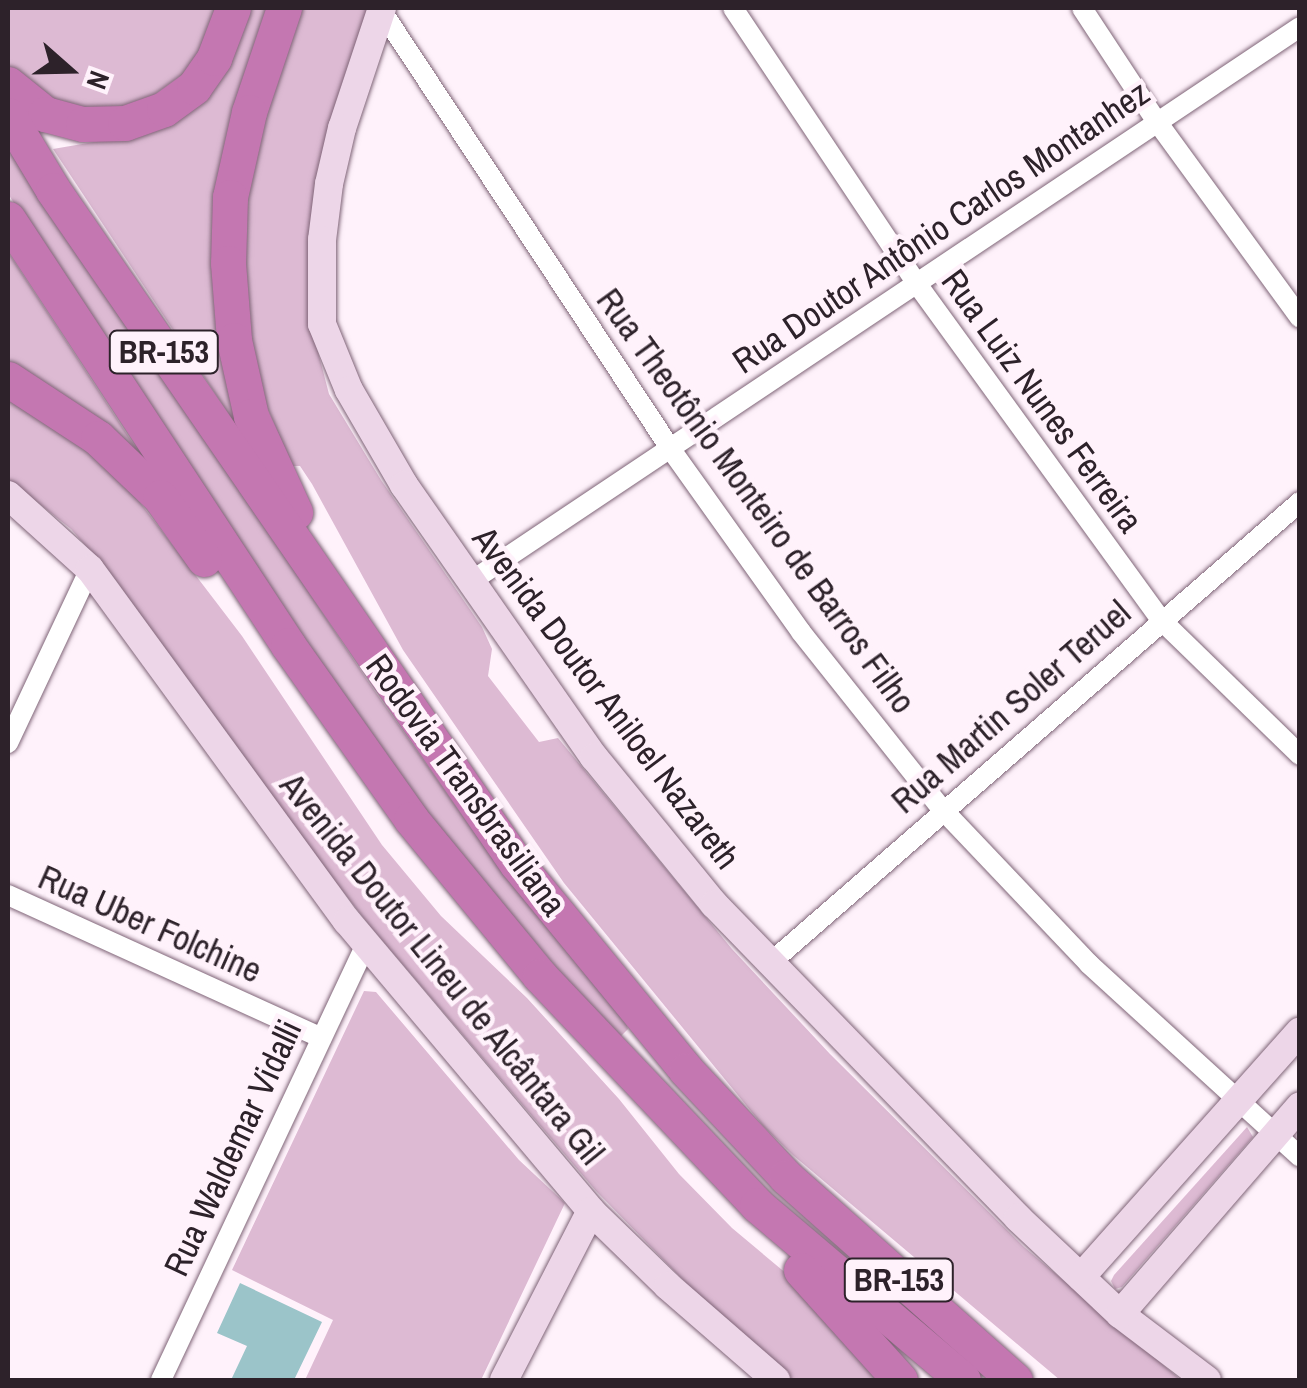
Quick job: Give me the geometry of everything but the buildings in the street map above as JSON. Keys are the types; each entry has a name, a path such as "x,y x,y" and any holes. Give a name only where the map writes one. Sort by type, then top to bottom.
{"highway":[{"path":"8,84 45,114 83,124 125,124 164,110 194,87 214,58 234,8"},
{"path":"284,8 249,112 230,197 228,264 234,340 252,416 284,492 315,550 325,587"},
{"name":"Rodovia Transbrasiliana","path":"8,115 53,190 517,864 686,1070 786,1177 1014,1380"},
{"name":"Rodovia Transbrasiliana","path":"8,219 288,645 411,820 540,976 757,1205 962,1380"},
{"path":"8,380 98,438 160,497 223,586 288,645"},
{"path":"757,1205 771,1240 847,1317 900,1380"}],"main road":[{"name":"Avenida Doutor Aniloel Nazareth","path":"382,9 342,128 328,184 322,240 322,324 350,390 404,485 594,757 769,964 1081,1277 1120,1314 1207,1380"},
{"name":"Avenida Doutor Lineu de Alcântara Gil","path":"8,495 90,569 366,944 590,1211 776,1380"},
{"path":"1081,1277 1300,1031"},
{"path":"1120,1314 1300,1106"},
{"path":"504,1380 590,1211"}],"street":[{"name":"Rua Luiz Nunes Ferreira","path":"733,8 917,284 1160,620 1300,755"},
{"path":"1082,8 1155,120 1300,318"},
{"name":"Rua Theotônio Monteiro de Barros Filho","path":"382,9 672,450 801,632 942,809 1089,964 1300,1157"},
{"name":"Rua Doutor Antônio Carlos Montanhez","path":"470,582 672,450 1155,120 1300,27"},
{"name":"Rua Martin Soler Teruel","path":"769,964 942,809 1300,502"},
{"path":"8,743 90,569"},
{"name":"Rua Uber Folchine","path":"8,895 320,1037"},
{"name":"Rua Waldemar Vidalli","path":"161,1380 366,944"}],"shaded area":[{"path":"8,8 219,8 193,67 134,109 92,114 44,102 8,66"},
{"path":"252,8 275,8 224,165 244,437 53,149 152,132 224,69"},
{"path":"290,8 369,8 315,181 308,263 311,325 329,394 381,480 482,627 492,649 488,676 539,742 558,738 732,949 830,1054 1024,1247 1181,1380 1060,1380 794,1156 764,1127 564,883 403,650 312,484 300,466 292,466 252,371 239,205"},
{"path":"8,138 367,680 476,835 626,1023 628,1029 617,1040 403,785 8,194"},
{"path":"8,252 151,471 8,370"},
{"path":"8,393 92,453 132,492 242,636 382,845 441,916 527,998 619,1099 679,1174 732,1228 812,1295 891,1380 793,1380 692,1289 596,1191 369,925 264,790 117,582 71,529 8,479"},
{"path":"364,991 376,992 519,1160 565,1203 481,1380 305,1380 333,1320 232,1270"},
{"path":"1247,1127 1253,1137 1122,1287 1115,1289 1111,1281 1114,1275"}]}
